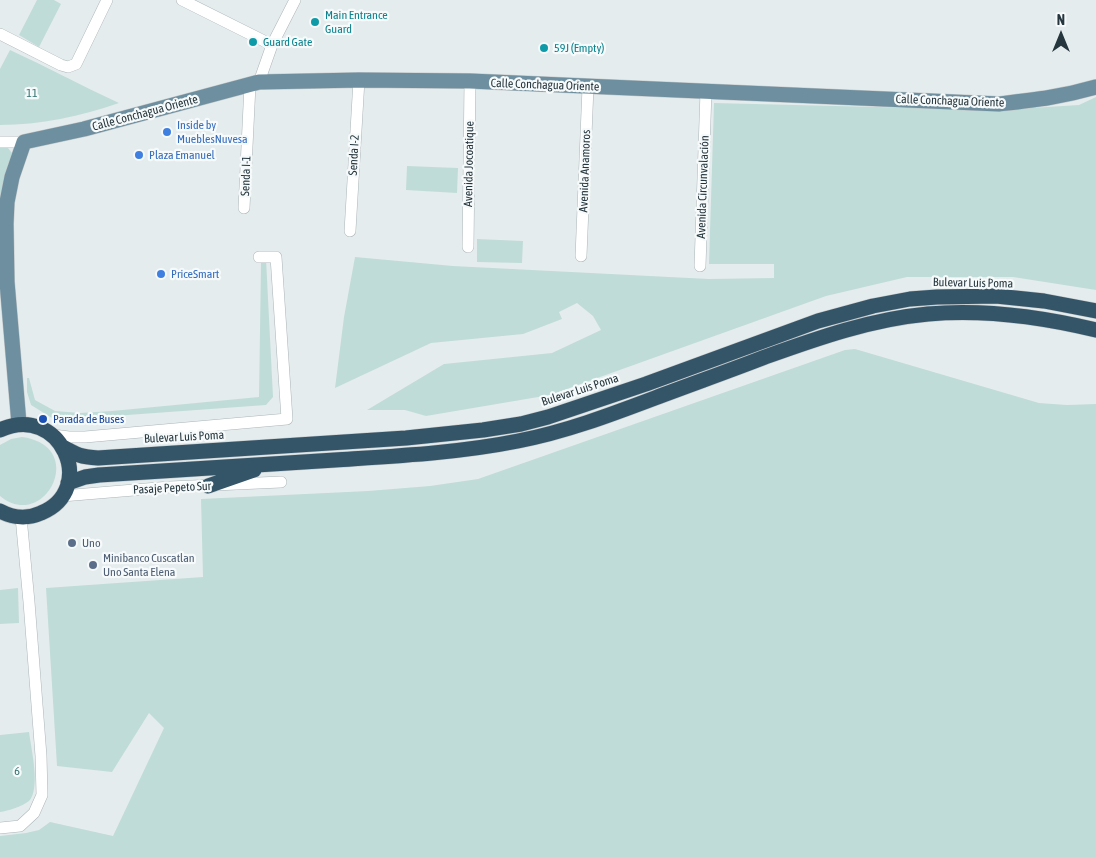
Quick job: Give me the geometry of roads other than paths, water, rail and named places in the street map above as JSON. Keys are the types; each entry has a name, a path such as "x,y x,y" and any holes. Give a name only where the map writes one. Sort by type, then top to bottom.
{"highway":[{"name":"Bulevar Luis Poma","path":"19,424 34,425 41,428 77,455 98,458 396,439 483,430 521,424 555,414 646,384 818,321 888,303 938,297 996,296 1053,303 1096,311"},
{"path":"65,489 85,477 99,475 449,451 520,441 606,416 817,339 897,318 948,313 980,313 1043,319 1096,330"},
{"path":"0,430 19,424"},
{"path":"0,512 22,517 33,516 44,512 54,505 65,489 69,475 68,461 58,441"},
{"path":"208,486 271,464"}],"main road":[{"name":"Calle Conchagua Oriente","path":"24,142 84,129 254,83 359,80 470,81 999,104 1044,100 1076,93 1096,86"},
{"path":"19,424 7,282 6,224 7,202 12,177 24,142"}],"street":[{"path":"0,34 61,66 76,64 108,0"},
{"path":"182,0 272,45"},
{"name":"Senda I-1","path":"244,208 254,83 295,0"},
{"name":"Senda I-2","path":"350,231 359,80"},
{"name":"Avenida Jocoatique","path":"468,247 470,81"},
{"name":"Avenida Anamoros","path":"581,256 588,86"},
{"name":"Avenida Circunvalación","path":"700,266 706,91"},
{"name":"Calle Conchagua Oriente","path":"0,142 24,142"},
{"path":"58,441 69,437 287,419 276,257 259,257"},
{"name":"Pasaje Pepeto Sur","path":"65,489 170,488 281,482"},
{"path":"0,828 20,826 34,813 42,796 41,756 22,517"}],"place":[{"name":"Main Entrance Guard","path":"315,22"},
{"name":"Guard Gate","path":"253,42"},
{"name":"59J (Empty)","path":"544,48"},
{"name":"Inside by MueblesNuvesa","path":"167,132"},
{"name":"Plaza Emanuel","path":"139,155"},
{"name":"PriceSmart","path":"161,274"},
{"name":"Parada de Buses","path":"43,419"},
{"name":"Uno","path":"72,543"},
{"name":"Minibanco Cuscatlan Uno Santa Elena","path":"93,565"}],"park label":[{"name":"11","path":"32,93"},
{"name":"6","path":"17,771"}]}
